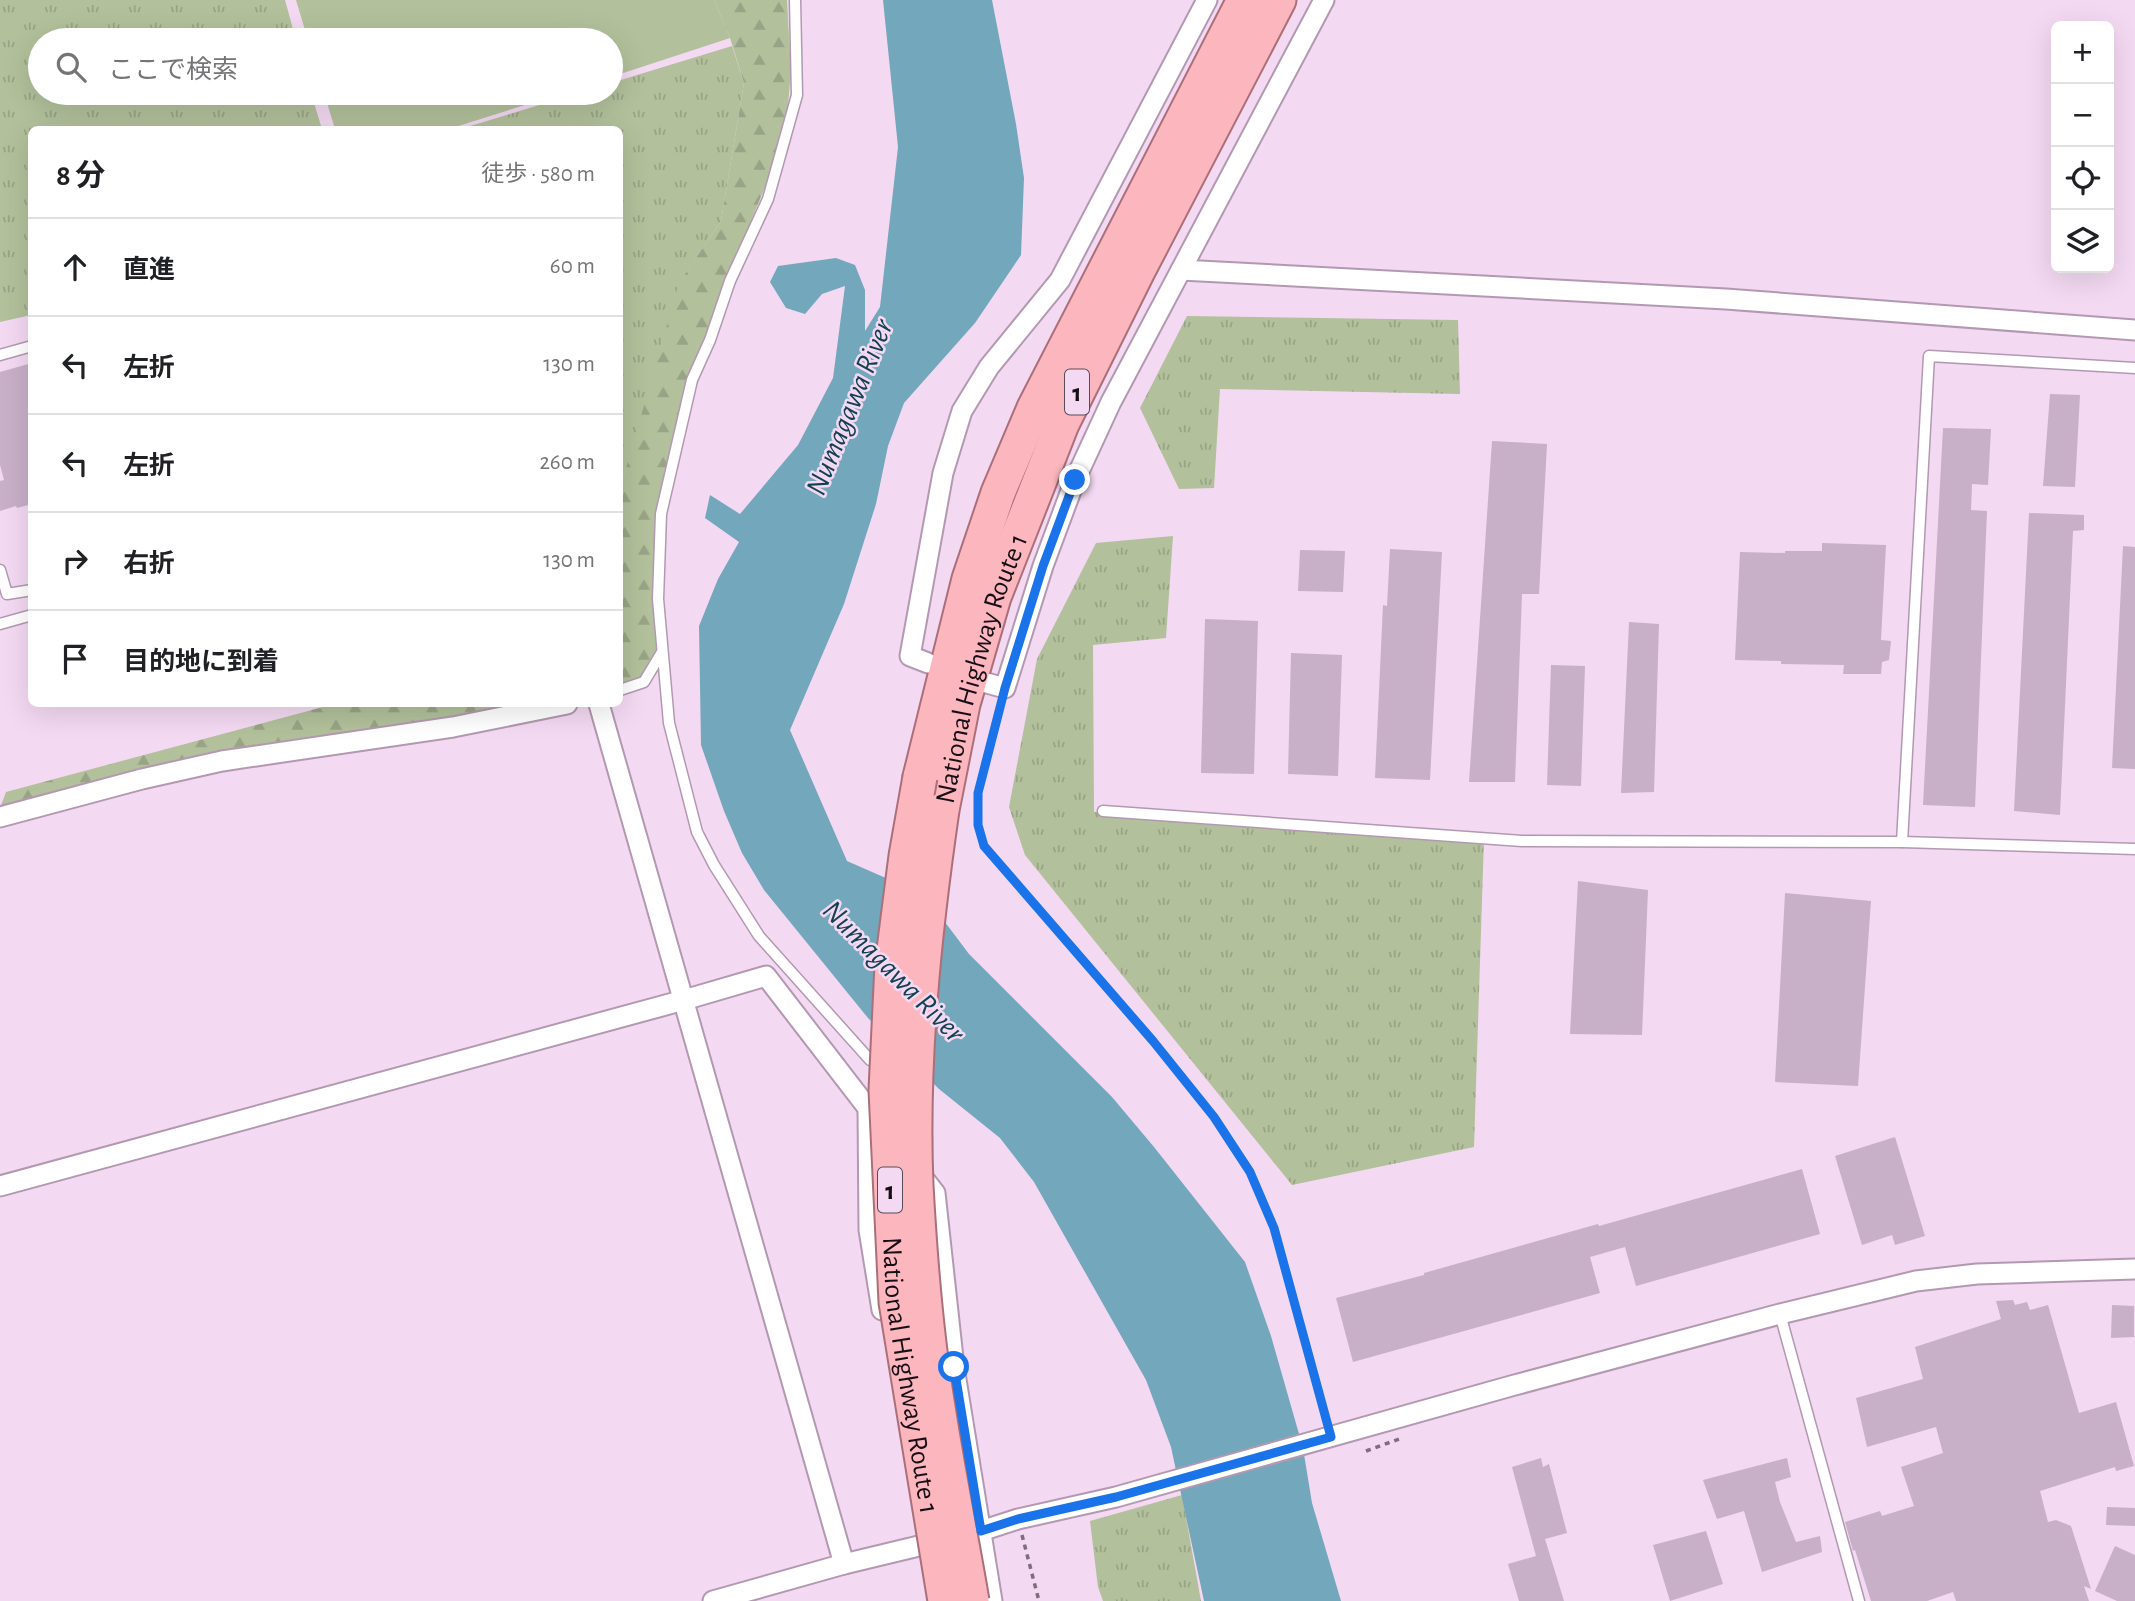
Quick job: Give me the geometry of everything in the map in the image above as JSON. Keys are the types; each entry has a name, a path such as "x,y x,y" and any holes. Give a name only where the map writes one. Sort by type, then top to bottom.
{"highway":[{"name":"National Highway Route 1","path":"945,1601 896,1302 886,1090 892,965 906,856 920,777 969,579 998,493 1034,408 1244,0"},
{"name":"National Highway Route 1","path":"972,1601 937,1405 916,1185 916,1092 921,971 942,810 963,704 994,597 1062,424 1279,0"}],"street":[{"path":"929,663 910,656 943,474 962,411 989,367 1060,280 1206,0"},
{"path":"983,682 1005,688 1043,566 1075,480 1111,402 1324,0"},
{"path":"1181,270 1713,298 2135,330"},
{"path":"0,817 142,779 222,761 453,727 552,707"},
{"path":"600,707 844,1564"},
{"path":"0,1186 766,976 935,1193 954,1367 992,1601"},
{"path":"868,1109 869,1230 932,1601"},
{"path":"713,1601 1018,1519 1116,1497 1780,1314 1916,1280 1977,1274 2135,1269"}],"lane":[{"path":"795,0 797,95 768,200 730,281 710,340 692,380 661,514 658,599 669,723 697,832 714,865 759,936 870,1060"},
{"path":"0,355 28,347"},
{"path":"1902,842 1929,356 2135,368"},
{"path":"0,570 2,586 7,594 28,591"},
{"path":"0,624 28,616"},
{"path":"623,689 644,682 662,652"},
{"path":"1103,811 1522,841 1902,842 2135,849"},
{"path":"1780,1314 1859,1601"}],"path":[{"path":"1005,688 978,793 978,825 984,846 1153,1041 1214,1117 1250,1172 1274,1228 1327,1438"},
{"path":"1018,1519 1039,1601"}],"green space":[{"path":"0,0 285,0 293,28 28,28 28,105 315,105 321,126 28,126 28,316 0,322"},
{"path":"296,0 714,0 730,38 623,73 623,28 304,28"},
{"path":"714,0 787,0 791,72 785,138 679,410 652,588 662,652 636,685 623,687 623,479 679,283 721,221 744,83 730,38"},
{"path":"732,46 744,83 721,221 684,276 623,479 623,126 470,126 539,105 623,105 623,79"},
{"path":"328,105 525,105 458,126 334,126"},
{"path":"1187,316 1458,320 1460,394 1220,389 1214,488 1179,489 1140,408"},
{"path":"1173,536 1166,638 1093,645 1094,812 1484,838 1474,1147 1292,1185 1025,855 1009,807 1037,659 1096,543"},
{"path":"323,707 529,707 0,808 6,792"},
{"path":"1182,1495 1201,1601 1103,1601 1098,1587 1090,1521"}],"water":[{"name":"Numagawa River","path":"883,0 992,0 1024,178 1021,255 975,323 904,403 888,446 876,504 844,604 790,730 847,861 904,886 914,881 969,954 1112,1097 1245,1262 1271,1336 1303,1448 1312,1503 1341,1601 1204,1601 1171,1447 1146,1380 1034,1182 1000,1138 939,1089 868,1018 764,890 742,853 701,745 699,626 718,579 739,542 705,518 710,495 740,514 798,445 833,378 845,286 822,294 805,314 786,308 770,282 778,266 836,258 855,265 865,290 865,331 880,307 898,147"}],"building":[{"path":"28,364 28,505 0,511 0,481 4,480 0,465 0,372"},
{"path":"2050,394 2080,395 2075,487 2043,486"},
{"path":"1943,428 1991,429 1988,485 1972,484 1971,510 1987,511 1975,807 1923,805"},
{"path":"1492,441 1547,444 1539,594 1522,594 1515,782 1469,782"},
{"path":"2029,513 2084,515 2084,530 2073,531 2060,815 2014,811"},
{"path":"1822,543 1886,545 1881,640 1891,641 1889,660 1882,662 1881,674 1843,674 1844,665 1735,660 1740,552 1822,551"},
{"path":"2123,546 2135,547 2135,769 2112,768"},
{"path":"1390,549 1442,552 1430,780 1375,778 1383,605 1387,606"},
{"path":"1300,550 1345,551 1343,592 1298,591"},
{"path":"1205,619 1258,621 1254,774 1201,773"},
{"path":"1629,622 1659,624 1654,792 1621,793"},
{"path":"1291,653 1342,655 1338,776 1288,774"},
{"path":"1551,665 1585,666 1581,786 1547,785"},
{"path":"1578,881 1648,890 1642,1035 1570,1034"},
{"path":"1785,893 1871,901 1858,1086 1775,1082"},
{"path":"1895,1137 1925,1236 1895,1245 1892,1235 1862,1245 1835,1156"},
{"path":"1802,1169 1820,1234 1636,1286 1625,1247 1590,1257 1600,1293 1353,1362 1336,1298"},
{"path":"2013,1300 2015,1305 2027,1302 2030,1310 2048,1305 2079,1413 2116,1402 2134,1466 2116,1471 2115,1467 2040,1491 2048,1522 2056,1520 2071,1526 2091,1589 2084,1586 2089,1601 1956,1601 1953,1592 1927,1601 1871,1601 1845,1522 1880,1511 1882,1516 1914,1506 1901,1467 1943,1453 1936,1427 1867,1447 1856,1398 1923,1379 1915,1347 2001,1319 1996,1301"},
{"path":"2112,1305 2134,1306 2134,1337 2111,1338"},
{"path":"1541,1458 1543,1467 1549,1464 1567,1533 1545,1539 1564,1601 1519,1601 1508,1564 1536,1556 1512,1467"},
{"path":"1787,1458 1791,1477 1775,1482 1780,1502 1796,1542 1820,1536 1822,1552 1762,1572 1744,1511 1717,1519 1703,1480"},
{"path":"2107,1507 2135,1508 2135,1526 2106,1525"},
{"path":"1706,1531 1723,1584 1670,1601 1653,1545"},
{"path":"2115,1546 2135,1555 2135,1601 2117,1601 2095,1591"}],"route":[{"path":"954,1367 981,1531 1018,1519 1116,1497 1331,1437 1274,1228 1250,1172 1214,1117 1153,1041 984,846 978,825 978,793 1005,688 1043,566 1075,480"}]}
